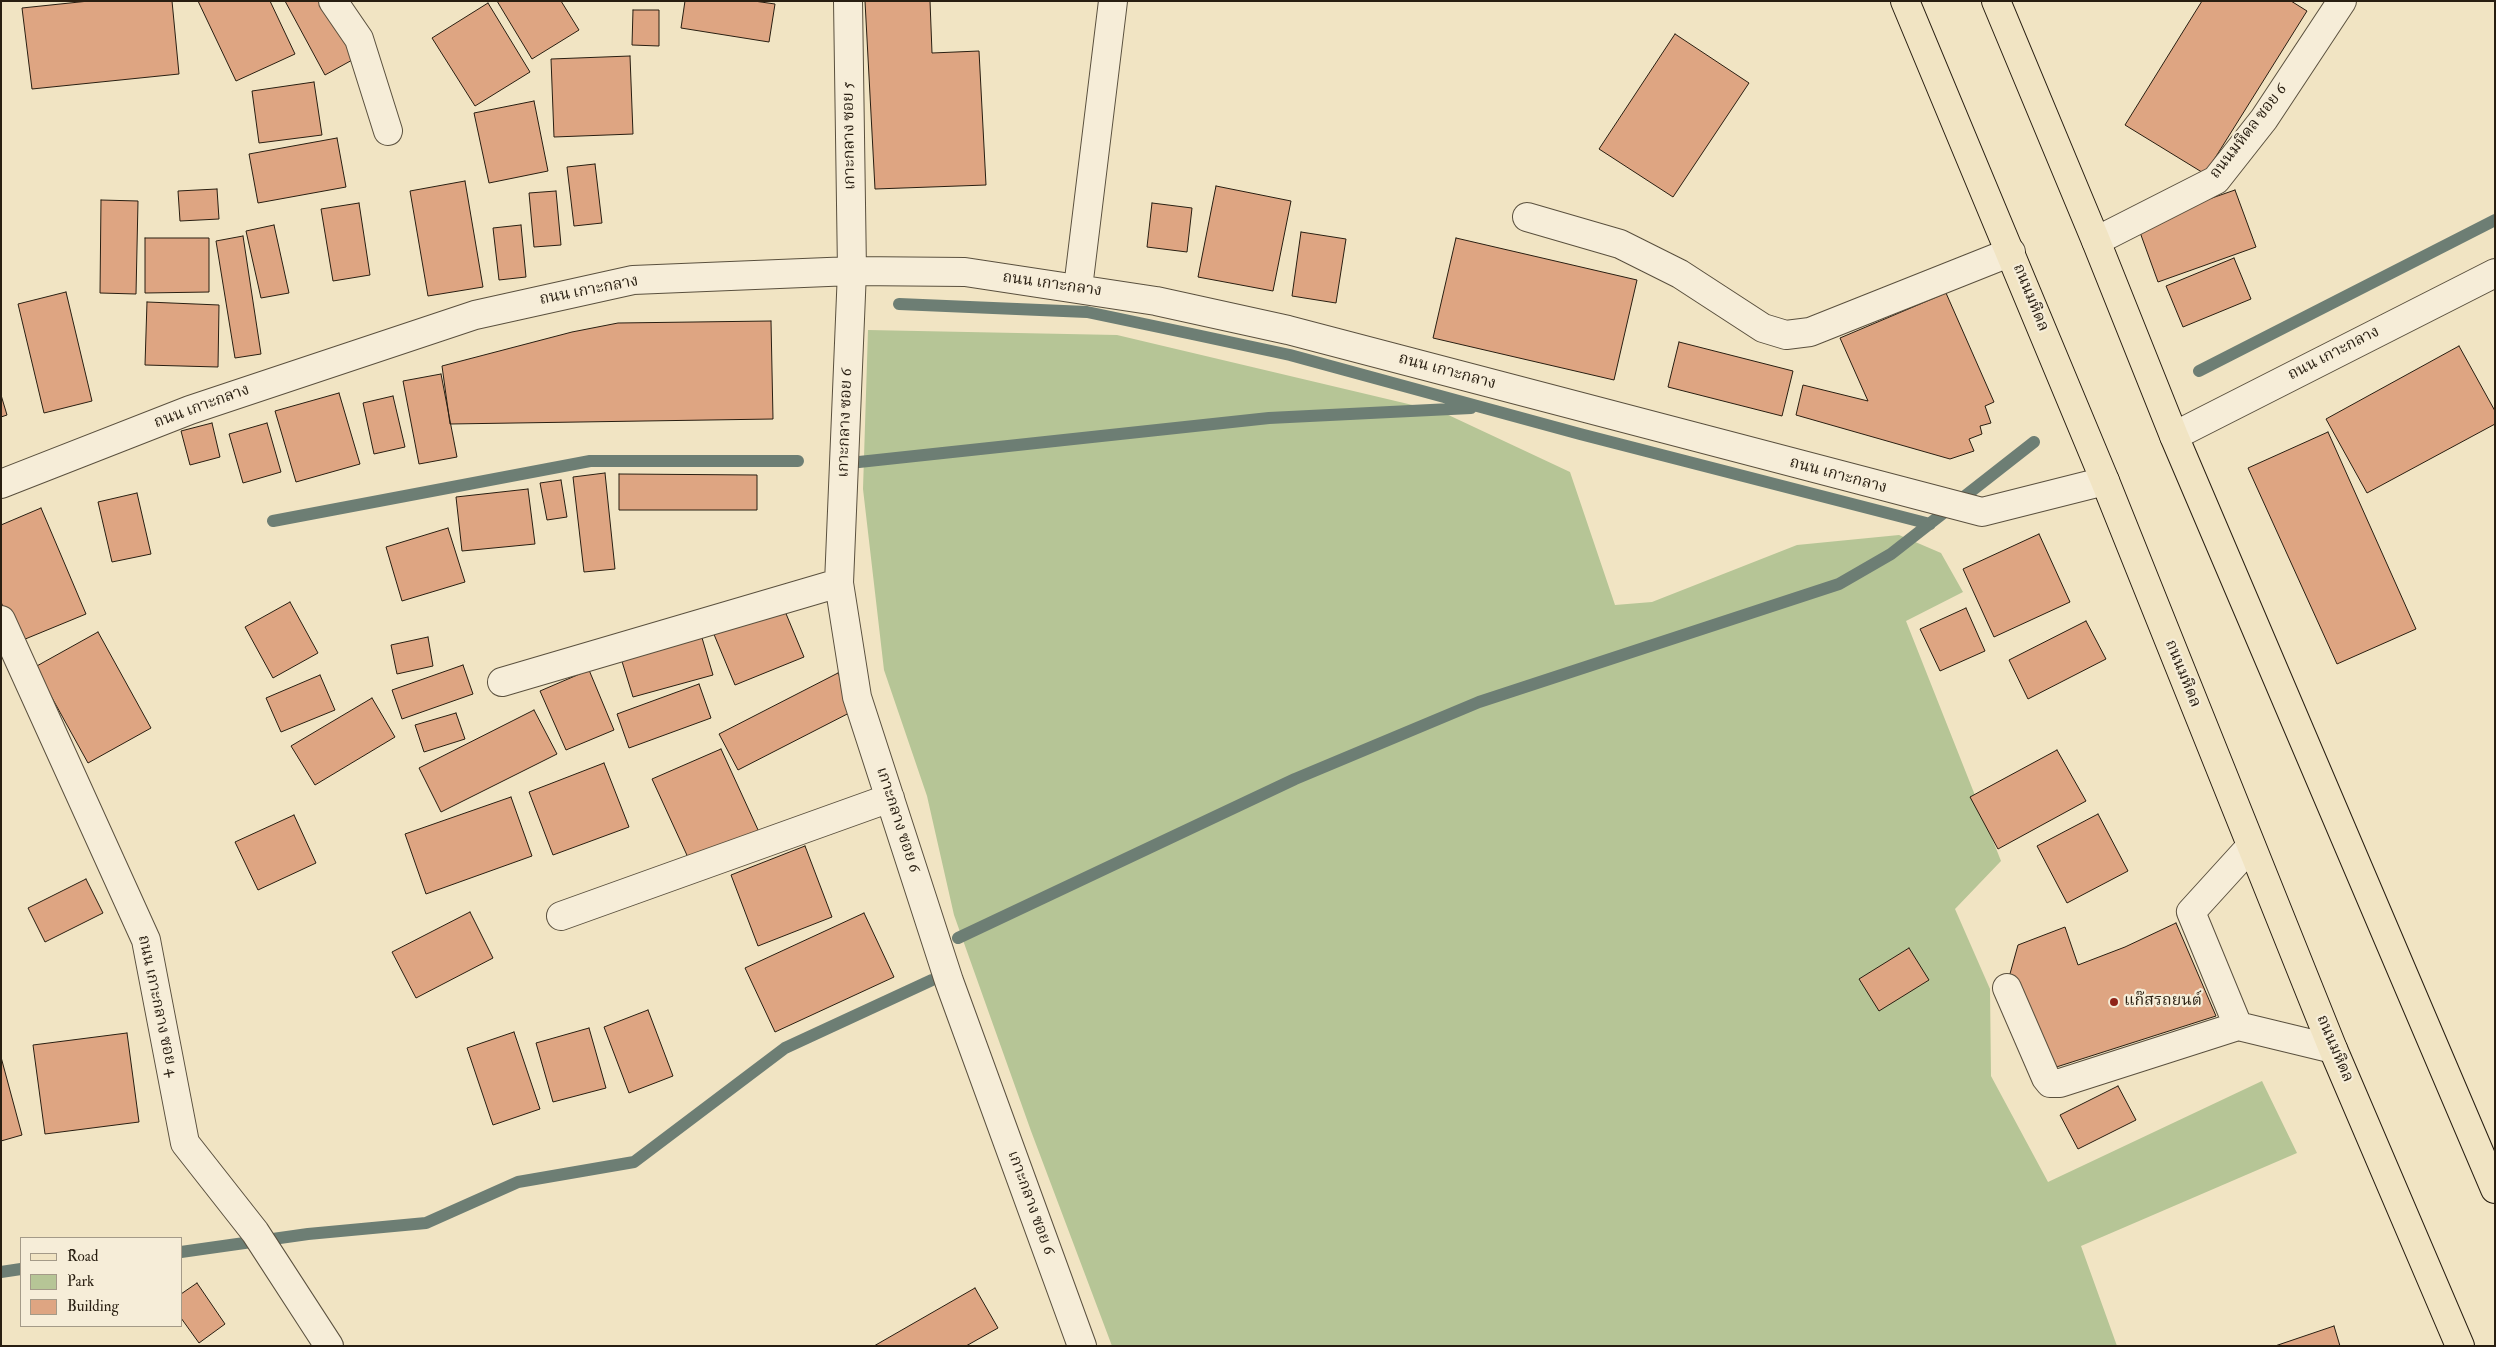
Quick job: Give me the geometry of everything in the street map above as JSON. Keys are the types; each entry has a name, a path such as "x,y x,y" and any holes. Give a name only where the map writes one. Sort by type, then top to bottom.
{"main road":[{"name":"ถนนมหิดล","path":"1905,1 2105,481 2333,1049 2460,1346"},
{"path":"1996,1 2096,241 2174,436 2495,1189"}],"street":[{"path":"333,1 359,39 388,131"},
{"name":"เกาะกลาง ซอย 5","path":"848,1 852,271"},
{"path":"1078,288 1113,1"},
{"name":"ถนนมหิดล ซอย 6","path":"2096,241 2216,180 2264,119 2342,1"},
{"path":"1527,217 1620,244 1680,274 1764,328 1786,335 1810,332 2011,252"},
{"name":"ถนน เกาะกลาง","path":"1,484 190,410 475,315 633,280 852,271 965,272 1156,301 1288,330 1884,488 1982,512 2105,481"},
{"name":"เกาะกลาง ซอย 6","path":"852,271 839,583 857,698 949,981 1082,1346"},
{"name":"ถนน เกาะกลาง","path":"2174,436 2495,273"},
{"path":"502,682 839,583"},
{"name":"ถนน เกาะกลาง ซอย 4","path":"1,620 146,940 185,1143 260,1240 329,1346"},
{"path":"561,916 890,798"},
{"path":"2238,1026 2191,912 2251,846"},
{"path":"2008,988 2046,1078 2050,1083 2060,1084 2238,1026 2333,1049"}],"green space":[{"path":"868,330 1117,335 1442,412 1570,472 1615,605 1652,602 1797,545 1899,535 1941,553 1963,592 1906,621 2001,861 1955,909 1990,989 1991,1076 2048,1182 2262,1081 2297,1153 2081,1246 2117,1346 1112,1346 1031,1131 954,915 927,796 884,670 863,489"}],"building":[{"path":"89,1 172,1 179,74 32,89 22,8"},
{"path":"198,1 270,1 295,54 236,81"},
{"path":"285,1 322,1 354,59 325,75"},
{"path":"497,1 561,1 579,30 532,59"},
{"path":"685,1 754,1 775,4 769,42 681,28"},
{"path":"865,1 930,1 932,53 979,51 986,185 875,189"},
{"path":"2202,1 2291,1 2307,11 2205,174 2125,125"},
{"path":"488,3 530,72 475,106 432,38"},
{"path":"633,10 659,10 659,46 632,45"},
{"path":"1675,34 1749,83 1673,197 1599,149"},
{"path":"630,56 633,134 554,137 551,59"},
{"path":"314,82 322,135 259,143 252,91"},
{"path":"534,101 548,171 489,183 474,113"},
{"path":"337,138 346,187 258,203 249,154"},
{"path":"595,164 602,223 574,226 567,167"},
{"path":"465,181 483,287 428,296 410,191"},
{"path":"1216,186 1291,201 1273,291 1198,277"},
{"path":"217,189 219,219 180,221 178,191"},
{"path":"2235,190 2256,247 2158,282 2137,224"},
{"path":"556,191 561,245 534,247 529,193"},
{"path":"101,200 138,201 136,294 100,293"},
{"path":"359,203 370,275 333,281 321,209"},
{"path":"1152,203 1192,208 1187,252 1147,247"},
{"path":"274,225 289,293 261,298 246,231"},
{"path":"521,225 526,277 499,280 493,228"},
{"path":"1301,232 1346,239 1336,303 1292,296"},
{"path":"243,236 261,354 235,358 216,241"},
{"path":"145,238 209,238 209,292 145,293"},
{"path":"1456,238 1637,280 1614,380 1433,338"},
{"path":"2234,258 2251,299 2183,327 2166,286"},
{"path":"66,292 92,401 44,413 18,304"},
{"path":"1946,293 1994,402 1985,406 1991,423 1980,426 1982,434 1969,439 1974,451 1950,459 1796,415 1803,385 1868,401 1840,338"},
{"path":"147,302 219,305 218,367 145,365"},
{"path":"771,321 773,419 450,424 442,366 572,332 618,323"},
{"path":"1679,342 1793,371 1782,416 1668,387"},
{"path":"2459,346 2495,411 2495,424 2367,493 2326,419"},
{"path":"441,374 457,457 419,464 403,381"},
{"path":"339,393 360,464 296,482 275,411"},
{"path":"1,395 7,415 1,417"},
{"path":"393,396 405,447 374,454 363,403"},
{"path":"212,423 220,457 190,465 181,431"},
{"path":"267,423 281,472 243,483 229,434"},
{"path":"2328,432 2416,629 2337,664 2248,468"},
{"path":"605,473 615,569 584,572 573,477"},
{"path":"619,474 757,475 757,510 619,510"},
{"path":"561,480 567,517 547,520 540,483"},
{"path":"528,489 535,544 462,551 456,497"},
{"path":"137,493 151,554 112,562 98,502"},
{"path":"41,508 86,614 18,642 1,602 1,525"},
{"path":"448,528 465,582 402,601 386,547"},
{"path":"2039,534 2070,602 1994,637 1963,569"},
{"path":"290,602 318,653 273,678 245,627"},
{"path":"782,604 804,657 735,685 713,632"},
{"path":"1966,608 1985,651 1940,671 1920,629"},
{"path":"2086,621 2106,659 2028,699 2009,660"},
{"path":"700,631 713,675 633,697 620,655"},
{"path":"98,632 151,728 88,763 35,667"},
{"path":"428,637 433,666 397,674 391,645"},
{"path":"463,665 473,694 402,719 392,690"},
{"path":"589,670 614,730 566,750 540,691"},
{"path":"838,673 857,709 738,770 719,734"},
{"path":"320,675 335,710 281,732 266,698"},
{"path":"699,684 711,718 629,748 617,714"},
{"path":"372,698 395,737 315,785 291,746"},
{"path":"534,710 557,754 441,812 419,768"},
{"path":"456,713 465,739 424,752 415,725"},
{"path":"721,749 759,832 691,864 652,779"},
{"path":"2057,750 2086,801 1998,849 1970,797"},
{"path":"604,763 629,827 553,855 529,792"},
{"path":"511,797 532,856 426,894 405,834"},
{"path":"2098,814 2128,871 2067,903 2037,846"},
{"path":"294,815 316,863 258,890 235,842"},
{"path":"805,846 832,917 758,946 731,875"},
{"path":"86,879 103,913 45,942 28,908"},
{"path":"470,912 493,958 416,998 392,952"},
{"path":"864,913 894,977 775,1032 745,968"},
{"name":"แก๊สรถยนต์","path":"2176,923 2216,1016 2047,1070 2008,981 2018,945 2065,927 2078,965 2125,947"},
{"path":"1909,948 1929,980 1879,1011 1859,979"},
{"path":"648,1010 673,1076 629,1093 604,1027"},
{"path":"589,1028 606,1088 553,1102 536,1043"},
{"path":"514,1032 540,1109 493,1125 467,1048"},
{"path":"127,1033 139,1122 45,1134 33,1045"},
{"path":"1,1057 22,1135 1,1141"},
{"path":"2118,1086 2136,1120 2078,1149 2060,1115"},
{"path":"197,1283 225,1324 199,1343 182,1319 182,1293"},
{"path":"975,1288 998,1328 966,1346 874,1346"},
{"path":"2334,1326 2340,1346 2275,1346"}],"waterway":[{"path":"2199,371 2495,220"},
{"path":"899,304 1087,312 1192,334 1290,355 1580,434 1930,524"},
{"path":"859,462 1269,418 1471,408"},
{"path":"958,938 1295,779 1479,702 1839,584 1891,554 2034,442"},
{"path":"273,521 590,461 798,461"},
{"path":"182,1252 308,1234 426,1223 518,1182 634,1162 785,1048 932,980"},
{"path":"1,1272 20,1269"}],"place":[{"name":"แก๊สรถยนต์","path":"2114,1002"}]}
